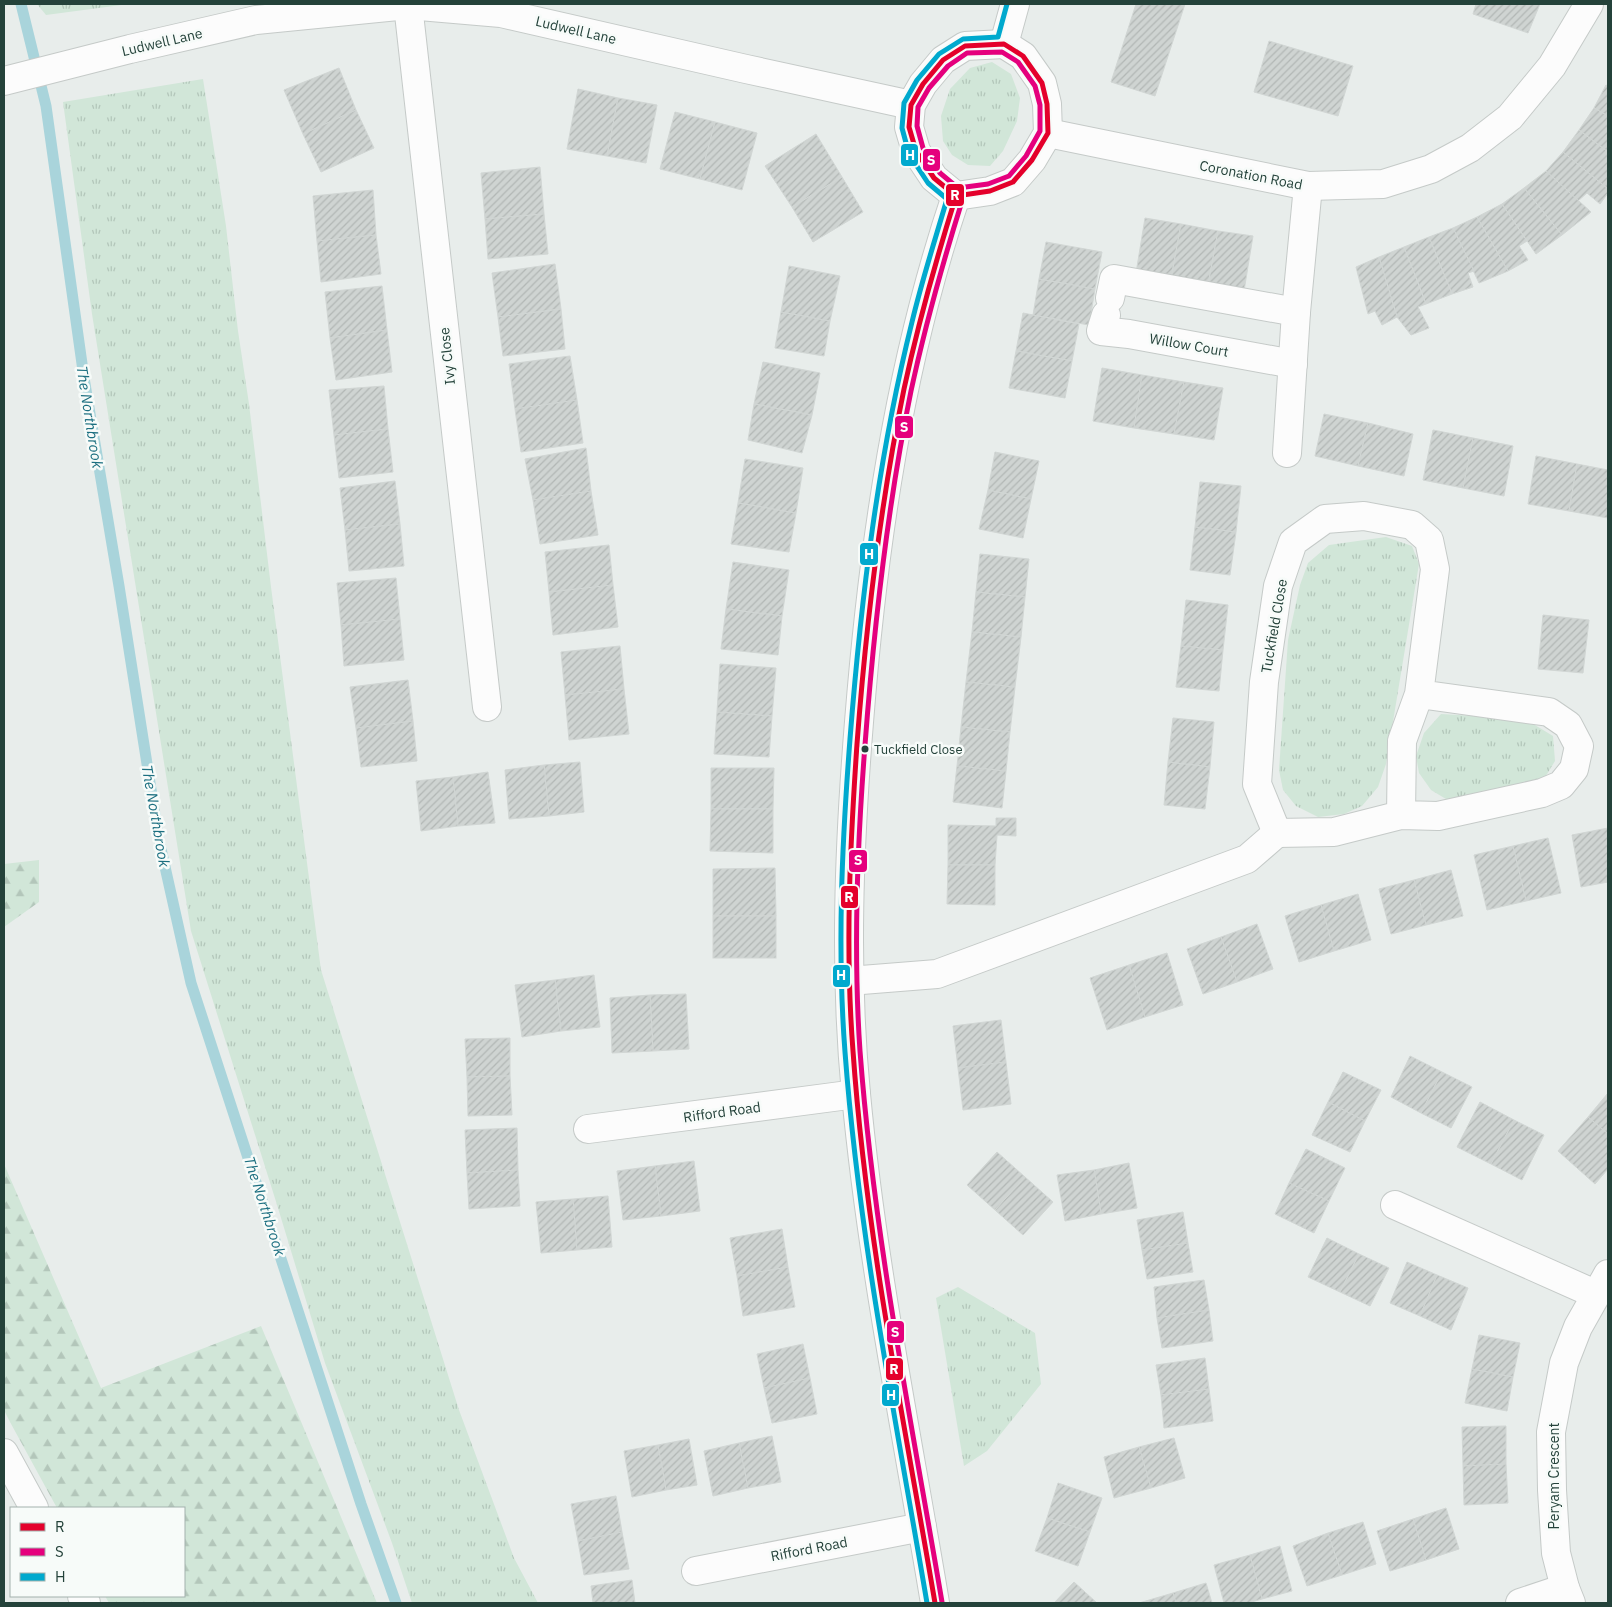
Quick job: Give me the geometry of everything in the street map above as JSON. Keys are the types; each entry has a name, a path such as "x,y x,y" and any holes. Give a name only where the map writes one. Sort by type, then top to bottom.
{"street":[{"path":"1004,44 1015,4"},
{"name":"Coronation Road","path":"1048,133 1308,186 1384,184 1430,170 1470,148 1510,117 1552,66 1589,4"},
{"name":"Ludwell Lane","path":"5,81 130,49 256,20 408,5 501,13 911,105"},
{"name":"Ivy Close","path":"408,5 487,706"},
{"path":"1004,44 1023,56 1042,83 1047,104 1048,133 1032,160 1013,182 990,192 956,196 934,178 916,151 909,127 911,105 923,84 943,60 965,46 1004,44"},
{"path":"1287,453 1296,312 1308,186"},
{"path":"934,1603 875,1252 856,1094 849,981 851,819 865,638 886,485 908,375 936,254 956,196"},
{"name":"Willow Court","path":"1293,364 1129,334 1102,331 1110,298 1296,312"},
{"name":"Tuckfield Close","path":"1277,833 1257,784 1264,682 1278,586 1293,542 1325,519 1364,516 1412,525 1428,540 1435,569 1419,694 1402,741 1401,815"},
{"path":"849,981 937,974 1247,859 1277,833 1334,832 1401,815 1438,816 1542,793 1561,784 1574,769 1578,746 1568,726 1549,712 1419,694"},
{"name":"Rifford Road","path":"588,1129 856,1094"},
{"name":"Peryam Crescent","path":"1395,1205 1602,1284 1578,1327 1564,1363 1556,1398 1552,1432 1552,1490 1556,1553 1568,1596"},
{"path":"4,1452 33,1507"},
{"name":"Rifford Road","path":"696,1571 922,1527"},
{"path":"1520,1603 1568,1596"}],"green space":[{"path":"37,4 129,4 46,15"},
{"path":"992,62 1011,74 1020,98 1017,121 1003,151 990,166 968,165 952,155 943,141 941,116 950,89 970,68"},
{"path":"203,79 226,226 321,970 459,1410 514,1558 538,1603 412,1603 392,1543 325,1363 191,931 92,314 63,102"},
{"path":"1386,537 1412,546 1419,564 1386,764 1378,787 1362,806 1344,814 1318,817 1296,806 1283,790 1279,770 1288,640 1300,585 1308,563 1329,545"},
{"path":"1441,714 1525,719 1553,736 1555,761 1544,779 1451,802 1431,790 1419,773 1416,756 1424,733"},
{"path":"39,860 39,902 4,927 4,864"},
{"path":"4,1164 101,1388 261,1326 377,1603 109,1603 106,1597 185,1597 185,1507 56,1507 4,1410"},
{"path":"958,1287 1035,1333 1041,1384 987,1451 964,1466 936,1298"}],"building":[{"path":"1136,4 1185,4 1155,96 1111,82"},
{"path":"1476,4 1540,4 1528,33 1473,14"},
{"path":"1269,41 1353,66 1338,116 1254,92"},
{"path":"339,68 356,110 303,134 284,90"},
{"path":"1606,85 1608,86 1608,116 1594,108"},
{"path":"578,89 618,98 607,156 567,149"},
{"path":"618,98 657,105 646,163 607,156"},
{"path":"1594,108 1608,116 1608,152 1579,130"},
{"path":"356,110 374,148 321,172 303,134"},
{"path":"675,112 715,122 700,179 660,169"},
{"path":"715,122 757,133 742,190 700,179"},
{"path":"1579,130 1608,152 1608,189 1563,152"},
{"path":"816,134 842,177 792,207 765,166"},
{"path":"1563,152 1608,189 1608,193 1600,204 1587,193 1578,201 1546,171"},
{"path":"540,167 544,214 485,219 481,173"},
{"path":"1546,171 1591,212 1562,235 1524,188"},
{"path":"842,177 863,212 813,242 792,207"},
{"path":"1524,188 1562,235 1536,254 1502,204"},
{"path":"373,190 376,235 317,241 313,196"},
{"path":"1502,204 1527,241 1519,246 1528,260 1508,271 1477,217"},
{"path":"544,214 548,254 488,259 485,219"},
{"path":"1477,217 1508,271 1479,283 1453,228"},
{"path":"1145,218 1181,224 1171,279 1136,273"},
{"path":"1181,224 1218,231 1208,285 1171,279"},
{"path":"1453,228 1474,271 1468,273 1473,287 1452,294 1429,237"},
{"path":"1218,231 1253,236 1244,291 1208,285"},
{"path":"376,235 381,274 321,282 317,241"},
{"path":"1429,237 1452,294 1426,304 1404,247"},
{"path":"1046,242 1102,252 1095,289 1039,279"},
{"path":"1404,247 1426,304 1418,307 1429,328 1411,335 1397,317 1379,257"},
{"path":"1379,257 1397,317 1382,325 1375,311 1368,314 1356,267"},
{"path":"555,264 561,309 498,317 492,273"},
{"path":"789,266 840,276 830,321 781,312"},
{"path":"1039,279 1095,289 1089,325 1033,315"},
{"path":"382,286 387,330 330,338 325,292"},
{"path":"561,309 565,349 503,356 498,317"},
{"path":"781,312 830,321 824,356 775,348"},
{"path":"1023,313 1079,324 1072,361 1016,351"},
{"path":"387,330 392,372 336,380 330,338"},
{"path":"1016,351 1072,361 1065,398 1009,388"},
{"path":"570,356 577,400 515,409 509,364"},
{"path":"763,362 820,373 812,415 754,404"},
{"path":"1102,368 1142,375 1134,428 1093,421"},
{"path":"1142,375 1184,382 1174,434 1134,428"},
{"path":"1184,382 1223,388 1214,440 1174,434"},
{"path":"384,386 388,429 334,435 329,390"},
{"path":"577,400 583,443 521,452 515,409"},
{"path":"754,404 812,415 802,453 748,440"},
{"path":"1324,414 1368,423 1358,466 1315,456"},
{"path":"1368,423 1413,434 1404,476 1358,466"},
{"path":"388,429 393,472 339,478 334,435"},
{"path":"1433,430 1473,438 1463,488 1423,480"},
{"path":"1473,438 1513,446 1504,496 1463,488"},
{"path":"586,448 591,491 533,500 525,459"},
{"path":"995,452 1039,461 1031,499 988,490"},
{"path":"1536,456 1577,464 1569,511 1528,504"},
{"path":"745,459 803,468 796,513 738,503"},
{"path":"1577,464 1608,470 1608,518 1569,511"},
{"path":"395,481 400,524 345,530 340,488"},
{"path":"1200,482 1241,486 1236,532 1195,527"},
{"path":"988,490 1031,499 1023,538 979,529"},
{"path":"591,491 598,535 540,544 533,500"},
{"path":"738,503 796,513 789,552 731,544"},
{"path":"400,524 404,566 349,571 345,530"},
{"path":"1195,527 1236,532 1230,575 1190,570"},
{"path":"609,545 613,585 549,592 545,552"},
{"path":"980,554 1029,559 1025,597 976,592"},
{"path":"733,562 789,570 782,616 726,609"},
{"path":"396,578 400,619 341,625 337,583"},
{"path":"613,585 618,627 553,635 549,592"},
{"path":"976,592 1025,597 1021,637 972,632"},
{"path":"1186,600 1228,605 1223,650 1181,646"},
{"path":"726,609 782,616 778,655 721,649"},
{"path":"1543,615 1589,620 1583,673 1538,669"},
{"path":"400,619 404,660 344,666 341,625"},
{"path":"972,632 1021,637 1015,687 966,682"},
{"path":"620,646 624,689 565,695 561,652"},
{"path":"1181,646 1223,650 1219,691 1176,687"},
{"path":"720,664 776,668 772,716 717,712"},
{"path":"408,680 413,721 356,728 350,687"},
{"path":"966,682 1015,687 1010,732 961,727"},
{"path":"624,689 629,734 569,740 565,695"},
{"path":"717,712 772,716 769,757 714,754"},
{"path":"1173,718 1214,722 1210,767 1168,762"},
{"path":"413,721 417,761 361,767 356,728"},
{"path":"961,727 1010,732 1006,771 957,766"},
{"path":"580,762 584,812 549,816 544,765"},
{"path":"1168,762 1210,767 1205,809 1164,805"},
{"path":"544,765 549,816 509,819 505,770"},
{"path":"957,766 1006,771 1002,808 953,802"},
{"path":"711,768 774,768 773,809 711,809"},
{"path":"488,772 495,823 458,826 453,777"},
{"path":"453,777 458,826 421,831 416,781"},
{"path":"711,809 773,809 773,853 710,851"},
{"path":"996,818 1016,818 1016,836 997,835 995,865 948,865 948,825 996,826"},
{"path":"1608,828 1608,882 1581,887 1572,835"},
{"path":"1548,838 1561,893 1526,901 1513,846"},
{"path":"1513,846 1526,901 1487,910 1474,855"},
{"path":"948,865 995,865 995,905 947,904"},
{"path":"775,868 776,916 713,916 713,869"},
{"path":"1451,870 1463,916 1426,925 1414,880"},
{"path":"1414,880 1426,925 1391,934 1379,889"},
{"path":"1358,894 1371,940 1334,951 1321,905"},
{"path":"1321,905 1334,951 1299,962 1285,916"},
{"path":"713,916 776,916 776,958 713,958"},
{"path":"1257,924 1273,969 1237,982 1221,937"},
{"path":"1221,937 1237,982 1203,994 1187,949"},
{"path":"1167,953 1183,1005 1145,1017 1129,965"},
{"path":"1129,965 1145,1017 1107,1030 1090,978"},
{"path":"594,975 600,1027 561,1031 555,980"},
{"path":"555,980 561,1031 522,1037 515,985"},
{"path":"686,994 689,1049 653,1051 650,995"},
{"path":"650,995 653,1051 612,1053 610,998"},
{"path":"1001,1020 1006,1062 958,1068 953,1026"},
{"path":"510,1038 510,1076 467,1077 465,1039"},
{"path":"1410,1056 1442,1072 1421,1113 1391,1097"},
{"path":"1006,1062 1011,1104 963,1110 958,1068"},
{"path":"1343,1072 1381,1090 1365,1121 1328,1102"},
{"path":"1442,1072 1472,1087 1451,1128 1421,1113"},
{"path":"510,1076 512,1115 468,1116 467,1077"},
{"path":"1608,1093 1608,1134 1588,1117"},
{"path":"1328,1102 1365,1121 1350,1152 1312,1135"},
{"path":"1480,1102 1514,1120 1491,1164 1457,1147"},
{"path":"1588,1117 1608,1134 1608,1169 1595,1184 1558,1151"},
{"path":"1514,1120 1544,1135 1522,1180 1491,1164"},
{"path":"517,1128 518,1170 467,1173 465,1130"},
{"path":"1306,1149 1345,1168 1329,1201 1289,1183"},
{"path":"997,1152 1025,1177 995,1210 967,1185"},
{"path":"694,1161 700,1211 661,1216 655,1166"},
{"path":"1129,1163 1137,1208 1101,1214 1094,1170"},
{"path":"655,1166 661,1216 623,1220 617,1171"},
{"path":"518,1170 520,1206 469,1209 467,1173"},
{"path":"1094,1170 1101,1214 1065,1221 1057,1175"},
{"path":"1025,1177 1053,1202 1023,1235 995,1210"},
{"path":"1289,1183 1329,1201 1314,1233 1275,1214"},
{"path":"608,1196 612,1247 577,1250 573,1199"},
{"path":"573,1199 577,1250 541,1253 536,1202"},
{"path":"1183,1212 1188,1243 1142,1250 1137,1220"},
{"path":"782,1229 788,1267 737,1276 730,1238"},
{"path":"1327,1238 1359,1254 1340,1292 1308,1277"},
{"path":"1188,1243 1193,1272 1147,1279 1142,1250"},
{"path":"1359,1254 1389,1268 1370,1306 1340,1292"},
{"path":"1407,1262 1437,1275 1420,1316 1390,1303"},
{"path":"788,1267 795,1307 743,1316 737,1276"},
{"path":"1437,1275 1468,1288 1451,1330 1420,1316"},
{"path":"1204,1280 1209,1310 1157,1318 1154,1287"},
{"path":"1209,1310 1213,1341 1162,1348 1157,1318"},
{"path":"1479,1335 1520,1343 1513,1377 1472,1369"},
{"path":"803,1344 810,1378 764,1388 757,1354"},
{"path":"1205,1358 1209,1389 1161,1395 1156,1365"},
{"path":"1472,1369 1513,1377 1507,1411 1465,1403"},
{"path":"810,1378 817,1414 772,1423 764,1388"},
{"path":"1209,1389 1213,1421 1164,1428 1161,1395"},
{"path":"1506,1426 1506,1464 1463,1466 1462,1427"},
{"path":"772,1436 781,1482 748,1488 739,1443"},
{"path":"1174,1438 1185,1478 1151,1488 1139,1447"},
{"path":"689,1439 697,1485 666,1490 658,1445"},
{"path":"739,1443 748,1488 713,1496 704,1451"},
{"path":"658,1445 666,1490 632,1497 624,1451"},
{"path":"1139,1447 1151,1488 1114,1498 1104,1457"},
{"path":"1506,1464 1508,1503 1464,1505 1463,1466"},
{"path":"1058,1483 1102,1498 1090,1532 1047,1518"},
{"path":"616,1496 622,1532 578,1541 571,1504"},
{"path":"1446,1508 1459,1549 1426,1560 1413,1519"},
{"path":"1047,1518 1090,1532 1078,1566 1035,1551"},
{"path":"1413,1519 1426,1560 1390,1571 1377,1531"},
{"path":"1363,1522 1376,1564 1342,1575 1328,1533"},
{"path":"622,1532 629,1569 584,1575 578,1541"},
{"path":"1328,1533 1342,1575 1307,1586 1293,1546"},
{"path":"1280,1546 1292,1591 1262,1599 1250,1555"},
{"path":"1250,1555 1262,1599 1248,1603 1224,1603 1214,1565"},
{"path":"632,1580 635,1603 593,1603 591,1586"},
{"path":"1074,1582 1097,1603 1054,1603"},
{"path":"1206,1583 1212,1603 1176,1603 1173,1593"},
{"path":"1173,1593 1176,1603 1139,1603"}],"waterway":[{"name":"The Northbrook","path":"21,4 46,106 84,378 159,840 191,983 361,1504 396,1603"}],"transit line":[{"name":"H","path":"927,1603 869,1260 851,1122 841,974 845,817 850,739 865,581 880,477 912,322 947,199 928,183 909,154 902,128 904,103 917,80 939,54 963,39 998,37 1007,4"},
{"name":"R","path":"1004,44 1023,56 1042,83 1047,104 1048,133 1032,160 1013,182 990,191 956,196 934,178 916,151 909,127 911,105 923,84 943,60 965,46 1004,44"},
{"name":"S","path":"1002,52 1018,62 1035,86 1040,105 1040,131 1026,156 1009,176 988,184 958,188 940,173 923,148 917,126 918,107 929,88 948,66 967,53 1002,52"},
{"name":"R","path":"935,1603 887,1328 867,1190 853,1051 849,974 849,898 857,744 869,610 881,521 895,433 909,365 941,244 956,196"},
{"name":"S","path":"942,1602 895,1328 874,1190 860,1051 856,936 862,783 873,656 888,523 911,391 922,342 963,198"}],"place":[{"name":"Tuckfield Close","path":"865,749"}]}
